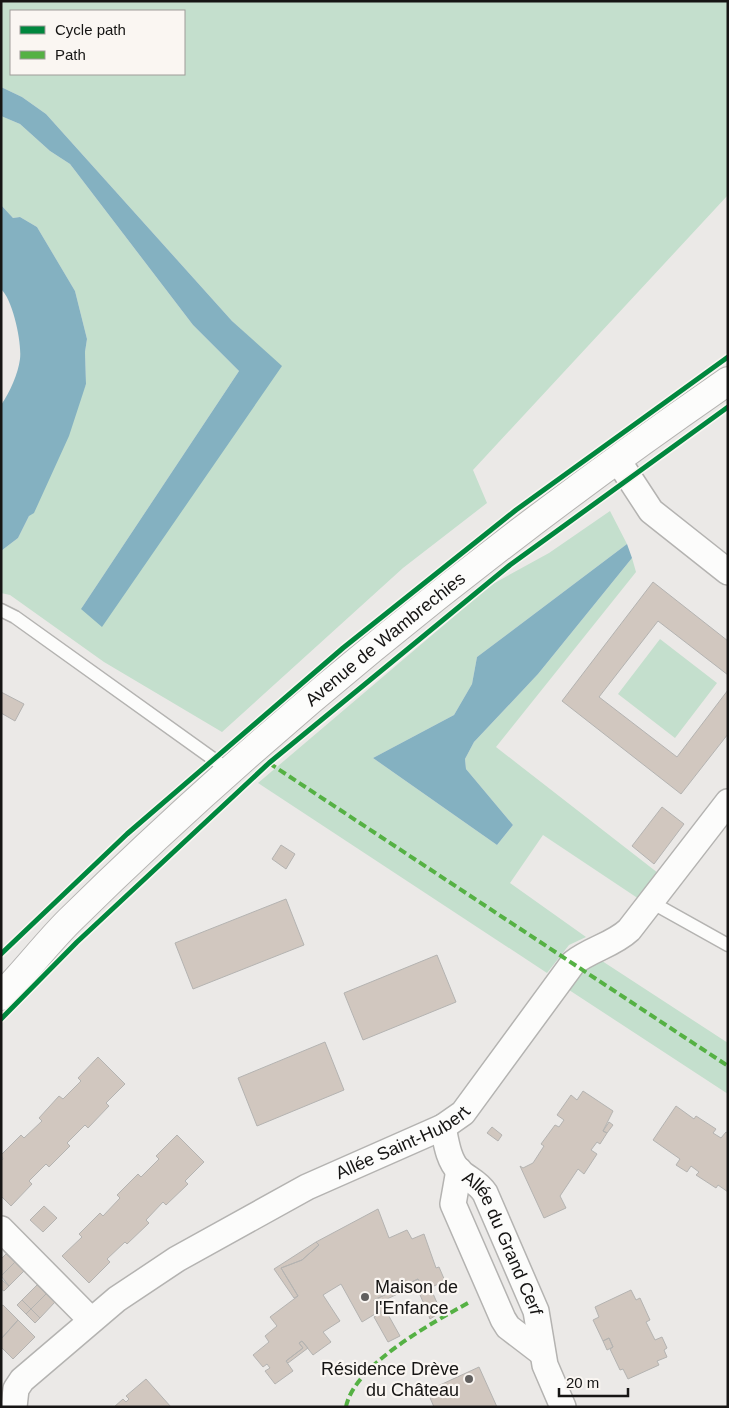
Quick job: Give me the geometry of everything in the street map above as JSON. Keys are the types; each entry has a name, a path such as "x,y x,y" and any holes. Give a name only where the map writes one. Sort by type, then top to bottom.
{"main road":[{"name":"Avenue de Wambrechies","path":"1,976 66,924 230,771 439,595 616,460 728,381"},
{"name":"Avenue de Wambrechies","path":"1,996 66,924"}],"street":[{"path":"616,460 651,510 728,572"},
{"name":"Allée Saint-Hubert","path":"14,1407 16,1389 22,1380 91,1320 136,1285 177,1259 307,1187 443,1127 463,1113 573,963 594,949 621,937 651,902 728,802"},
{"path":"443,1127 449,1155 459,1170"},
{"name":"Allée du Grand Cerf","path":"542,1353 508,1327 503,1319 453,1204 459,1170 475,1182 485,1193 536,1311 542,1353 563,1407"},
{"path":"1,1229 91,1320"}],"lane":[{"path":"1,610 15,617 230,771"},
{"path":"651,902 728,945"}],"green space":[{"path":"1,1 728,1 728,195 473,470 487,503 403,568 222,732 104,662 10,595 1,593 1,551 18,538 86,384 85,352 87,339 75,291 37,227 20,217 13,218 1,205 1,116 20,124 50,151 70,164 193,325 239,371 81,609 281,366 232,321 46,114 22,97 1,87"},
{"path":"610,511 627,544 477,657 472,684 454,715 373,758 497,845 513,825 466,769 465,759 474,742 538,674 632,558 636,572 496,747 658,873 639,899 543,835 510,883 586,937 569,945 547,973 258,783 491,585 549,553"},
{"path":"660,639 717,683 675,738 618,694"},
{"path":"599,959 728,1043 728,1094 566,988 586,960"}],"water":[{"path":"1,87 22,97 46,114 232,321 282,366 102,627 81,609 239,371 193,325 70,164 50,151 20,124 1,116"},
{"path":"1,205 13,218 20,217 37,227 75,291 87,339 85,352 86,384 69,436 34,513 29,516 18,538 1,551 1,405 15,377 19,365 20,352 13,312 1,289"},
{"path":"627,544 632,558 538,674 474,742 465,759 466,769 513,825 497,845 373,758 454,715 472,684 477,657"}],"building":[{"path":"653,582 728,641 728,675 658,621 599,697 677,757 728,690 728,734 681,794 562,701"},
{"path":"1,692 24,704 15,721 1,713"},
{"path":"662,807 684,824 654,864 632,846"},
{"path":"281,845 295,854 286,869 272,859"},
{"path":"286,899 304,945 193,989 175,943"},
{"path":"437,955 456,1002 363,1040 344,993"},
{"path":"325,1042 344,1090 257,1126 238,1078"},
{"path":"98,1057 125,1084 106,1103 109,1106 88,1128 85,1125 67,1143 70,1146 49,1167 46,1164 29,1181 32,1184 11,1206 1,1196 1,1161 3,1159 1,1155 21,1135 24,1138 42,1121 39,1118 59,1096 63,1099 81,1081 78,1078"},
{"path":"583,1091 613,1111 603,1131 607,1133 600,1144 597,1142 591,1150 597,1154 584,1174 578,1169 560,1196 566,1208 544,1218 520,1166 523,1168 533,1163 544,1146 541,1144 555,1125 559,1127 564,1120 557,1115 571,1095 577,1100"},
{"path":"676,1106 694,1119 696,1116 716,1129 713,1133 721,1138 726,1132 728,1133 728,1192 718,1185 716,1188 696,1175 699,1172 691,1166 687,1172 676,1165 680,1159 653,1140"},
{"path":"609,1122 613,1125 607,1133 603,1131"},
{"path":"492,1127 502,1135 498,1141 487,1133"},
{"path":"177,1135 204,1162 185,1181 188,1184 166,1205 163,1202 146,1220 149,1223 127,1244 125,1242 107,1259 110,1262 89,1283 62,1256 82,1237 79,1234 100,1213 103,1216 120,1198 117,1195 138,1174 141,1177 159,1159 156,1156"},
{"path":"44,1206 57,1218 43,1232 30,1220"},
{"name":"Maison de l'Enfance","path":"378,1209 389,1238 407,1230 412,1239 424,1234 436,1268 439,1267 445,1281 423,1291 418,1279 374,1300 380,1311 362,1322 341,1284 323,1295 340,1321 323,1332 331,1342 313,1355 302,1341 299,1343 303,1348 286,1361 293,1371 275,1384 265,1371 270,1368 267,1364 263,1367 253,1355 269,1342 265,1336 277,1326 270,1317 298,1296 281,1268 302,1260 319,1245 316,1242"},
{"path":"316,1242 319,1245 302,1260 281,1268 298,1296 294,1298 274,1269"},
{"path":"6,1254 15,1262 1,1276 1,1259"},
{"path":"15,1262 24,1271 9,1286 1,1276"},
{"path":"1,1279 9,1286 4,1291 1,1289"},
{"path":"418,1279 424,1292 431,1289 441,1312 430,1319 416,1285 381,1302 400,1336 388,1342 374,1317 381,1313 374,1300"},
{"path":"37,1285 46,1294 31,1309 22,1300"},
{"path":"631,1290 636,1300 640,1298 650,1320 646,1322 655,1340 662,1337 667,1348 664,1350 667,1357 657,1361 659,1365 628,1379 623,1369 620,1370 610,1349 613,1347 609,1338 603,1341 593,1320 599,1317 595,1307"},
{"path":"46,1294 55,1302 40,1318 31,1309"},
{"path":"22,1300 31,1309 26,1314 17,1305"},
{"path":"3,1305 18,1320 1,1339 1,1306"},
{"path":"31,1309 40,1318 35,1323 26,1314"},
{"path":"18,1320 35,1337 13,1359 1,1347 1,1339"},
{"path":"609,1338 613,1347 607,1350 603,1341"},
{"path":"302,1341 308,1348 288,1363 286,1361 303,1348 299,1343"},
{"name":"Résidence Drève du Château","path":"479,1367 497,1407 434,1407 427,1391"},
{"path":"146,1379 171,1407 114,1407 123,1399 126,1402 129,1399 126,1396"}],"marked path":[{"path":"269,763 728,1066"},
{"path":"346,1407 352,1391 363,1376 379,1361 396,1347 468,1303"}],"cycle path":[{"path":"1,954 127,834 343,648 516,510 728,357"},
{"path":"1,1019 77,942 269,763 510,565 728,407"}],"place":[{"name":"Maison de l'Enfance","path":"365,1297"},
{"name":"Résidence Drève du Château","path":"469,1379"}]}
